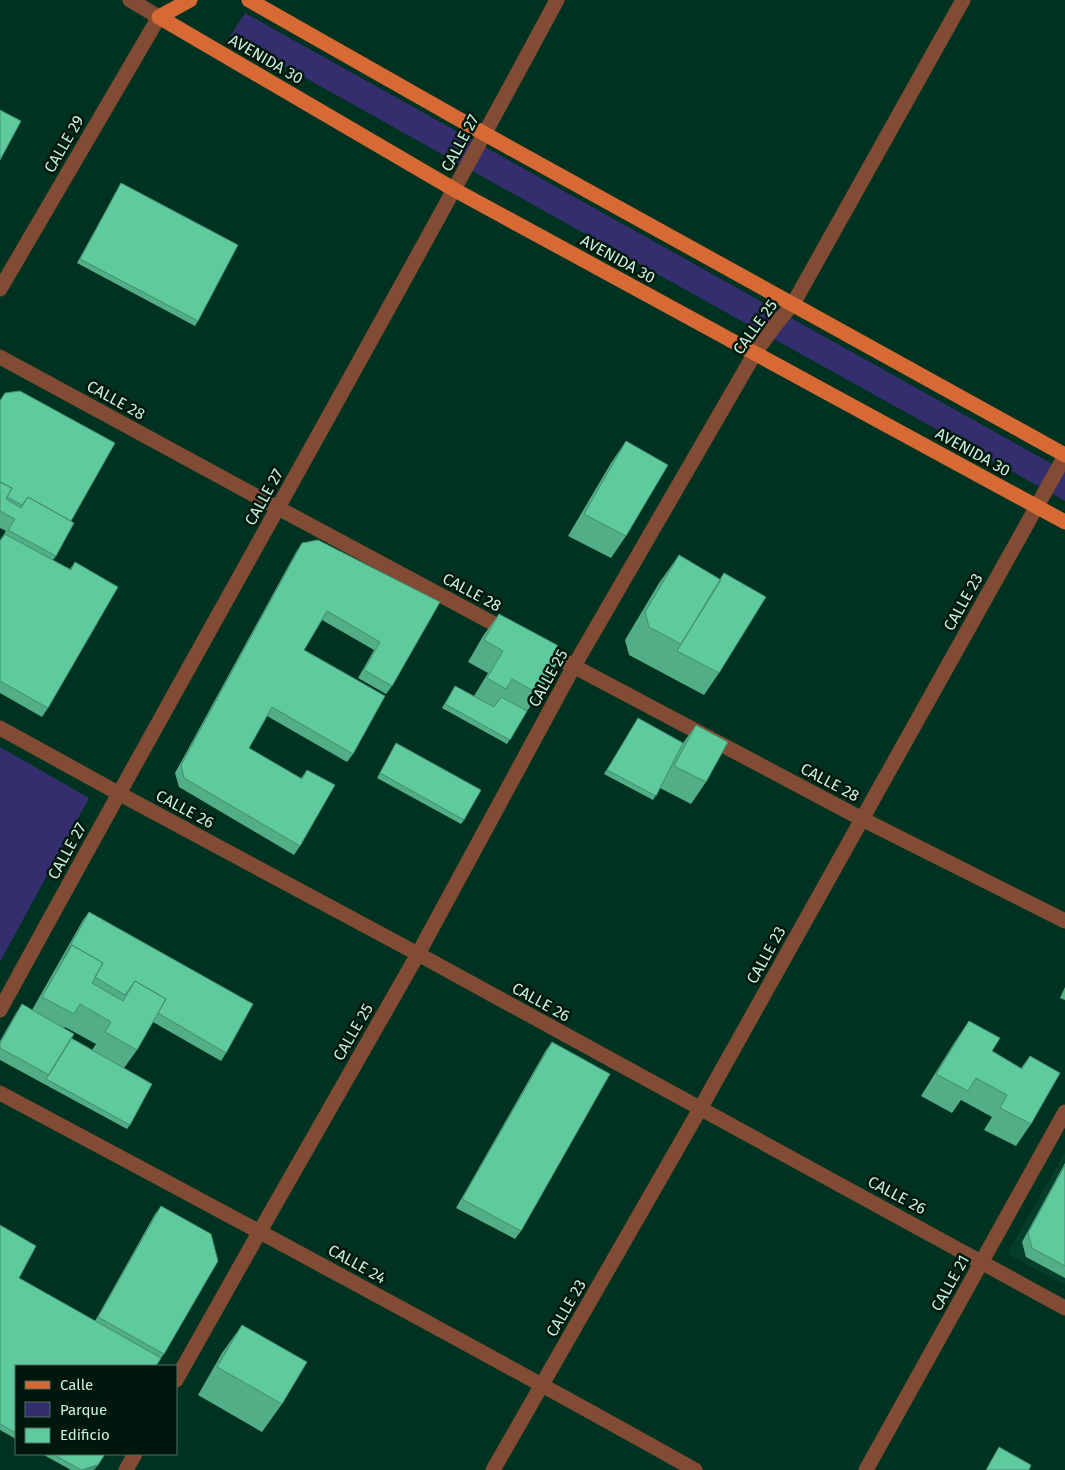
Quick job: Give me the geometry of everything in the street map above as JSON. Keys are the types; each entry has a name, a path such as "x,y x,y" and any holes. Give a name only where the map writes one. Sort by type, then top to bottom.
{"main road":[{"name":"CALLE 29","path":"159,16 164,0"},
{"path":"159,16 190,0"},
{"path":"249,0 485,134 1065,455"},
{"name":"AVENIDA 30","path":"159,16 455,190 1065,522"}],"street":[{"path":"130,0 159,16"},
{"name":"CALLE 27","path":"0,1010 118,794 455,190 557,0"},
{"name":"CALLE 25","path":"178,1376 418,954 574,666 755,353 793,304 963,0"},
{"name":"CALLE 29","path":"0,289 159,16"},
{"name":"CALLE 28","path":"0,357 526,641 862,818 1065,921"},
{"name":"CALLE 23","path":"493,1470 700,1109 1065,455"},
{"name":"CALLE 26","path":"0,728 118,794 418,954 982,1261 1065,1308"},
{"name":"CALLE 24","path":"0,1093 260,1231 695,1470"},
{"name":"CALLE 21","path":"866,1470 1065,1112"},
{"path":"126,1470 134,1455"}],"shaded area":[{"path":"1065,1152 1065,1285 1007,1254"}],"green space":[{"path":"245,13 1065,471 1065,501 230,36"},
{"path":"0,747 89,798 0,962"}],"building":[{"path":"0,110 21,121 0,160"},
{"path":"121,183 238,245 198,321 80,259"},
{"path":"20,391 115,443 71,521 28,497 22,505 7,497 12,488 0,482 0,401 5,393"},
{"path":"626,441 668,465 626,536 584,514"},
{"path":"0,482 12,488 6,499 21,508 28,497 74,523 56,556 8,530 15,519 0,511"},
{"path":"5,534 71,570 75,562 118,587 48,708 0,681 0,541"},
{"path":"318,540 440,602 392,686 364,670 380,642 327,611 304,650 385,696 353,754 272,707 249,748 302,779 307,770 335,785 300,846 184,778 181,765 302,543"},
{"path":"679,555 721,580 681,644 649,627 645,612"},
{"path":"724,573 766,597 719,673 677,651"},
{"path":"499,614 557,645 560,658 539,694 512,679 506,689 487,678 503,651 484,640"},
{"path":"455,686 494,707 501,697 527,711 510,740 445,704"},
{"path":"638,718 683,743 656,796 607,770"},
{"path":"696,725 728,742 706,782 674,766"},
{"path":"396,743 481,790 464,820 380,773"},
{"path":"89,912 253,1004 226,1053 158,1013 166,999 135,981 125,995 95,977 103,963 72,945 63,959"},
{"path":"72,945 103,963 92,983 123,1001 135,981 166,999 137,1050 105,1032 111,1022 80,1004 74,1014 42,997"},
{"path":"22,1004 74,1034 49,1075 0,1048 0,1043"},
{"path":"969,1021 1000,1038 992,1051 1022,1069 1030,1056 1060,1073 1031,1124 1000,1108 1007,1095 976,1078 968,1091 936,1074"},
{"path":"71,1038 152,1084 130,1125 46,1079"},
{"path":"552,1042 610,1074 521,1231 462,1199"},
{"path":"1065,1165 1065,1266 1032,1248 1028,1233"},
{"path":"161,1206 211,1234 218,1261 164,1354 98,1317"},
{"path":"0,1225 36,1246 19,1278 161,1358 157,1365 15,1365 15,1432 0,1424"},
{"path":"242,1325 307,1362 282,1404 217,1367"},
{"path":"999,1447 1031,1465 1029,1470 986,1470"},
{"path":"55,1455 104,1455 98,1465 81,1470"}]}
